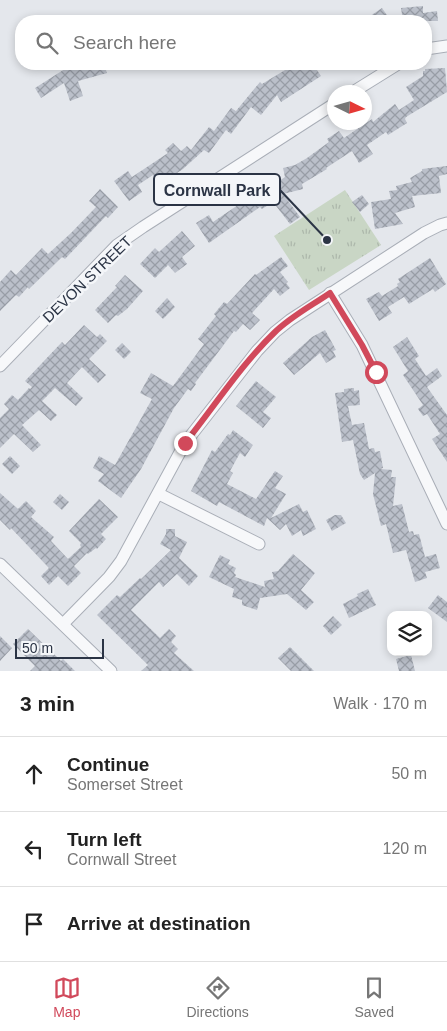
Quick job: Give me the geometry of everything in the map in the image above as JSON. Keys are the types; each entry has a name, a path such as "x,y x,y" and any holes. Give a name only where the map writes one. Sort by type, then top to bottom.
{"street":[{"path":"432,48 447,46"},
{"path":"364,85 388,70"},
{"name":"DEVON STREET","path":"0,366 117,245 327,109"},
{"path":"62,624 116,569 159,494 185,443 257,351 275,332 330,293 432,228 447,223"},
{"path":"330,293 362,345 447,524"},
{"path":"159,494 259,544"},
{"path":"0,564 111,671"}],"green space":[{"path":"345,190 381,245 309,290 274,236"}],"building":[{"path":"423,6 423,13 437,11 438,21 432,21 432,15 402,15 401,8"},
{"path":"382,8 387,15 372,15"},
{"path":"445,68 447,92 406,117 407,123 388,135 386,132 367,145 373,154 359,163 352,151 302,184 303,189 283,194 300,217 290,224 273,202 262,209 260,207 209,243 196,223 209,215 213,222 269,184 271,187 285,177 283,168 295,165 307,158 329,142 327,139 339,131 344,138 356,130 372,130 372,119 373,122 395,104 399,110 414,100 406,87 423,76 423,71"},
{"path":"63,70 106,70 107,73 78,81 83,96 70,101 64,83 41,98 35,88"},
{"path":"285,70 317,70 321,76 281,102 277,95 261,115 251,107 231,134 226,130 209,153 204,150 183,169 159,185 153,175 138,185 142,192 129,201 114,181 128,171 132,177 168,153 165,150 173,143 181,151 187,146 191,150 209,127 214,131 231,108 236,111 260,82 262,84"},
{"path":"447,166 447,174 439,176 441,193 412,196 415,207 395,213 403,224 375,229 371,202 391,199 389,191 397,190 396,186 412,182 410,178 422,171 422,169"},
{"path":"100,189 118,207 108,218 106,216 65,259 62,257 29,289 28,287 19,297 16,295 0,311 0,282 11,270 16,275 42,248 48,254 71,233 96,207 89,201"},
{"path":"362,195 369,204 360,212 352,202"},
{"path":"182,231 195,246 182,257 187,264 175,273 168,265 155,278 140,264 155,248 159,252"},
{"path":"281,257 288,266 280,272 290,288 280,296 274,289 252,313 260,320 250,330 243,324 236,332 234,331 191,391 188,389 174,408 141,469 121,498 98,481 104,474 93,468 99,456 115,465 152,399 140,393 151,373 173,386 204,344 198,339 216,316 214,314 224,302 227,304 255,274"},
{"path":"430,258 446,284 435,292 433,289 409,304 404,297 388,307 392,313 379,321 366,299 379,292 382,296 398,286 397,284 400,282 398,279"},
{"path":"125,275 143,291 127,309 118,316 116,315 108,323 95,310 117,287 115,286"},
{"path":"167,298 175,307 163,319 155,311"},
{"path":"84,325 97,337 100,334 107,341 89,359 106,375 98,383 82,367 67,383 83,398 76,406 55,388 42,401 57,415 51,421 39,410 22,425 41,445 33,452 14,434 0,448 0,418 9,409 4,404 12,395 18,400 30,389 32,387 25,381 62,342 65,345"},
{"path":"325,330 336,350 333,351 336,357 326,363 320,353 294,375 283,363 312,337"},
{"path":"407,337 419,356 415,359 426,376 437,368 442,376 427,387 447,415 447,462 432,439 440,434 427,414 423,416 418,409 423,405 403,375 408,371 393,347"},
{"path":"122,343 131,352 124,359 115,350"},
{"path":"256,381 276,397 263,412 271,418 263,428 236,406"},
{"path":"354,388 354,391 359,390 360,405 348,406 352,425 364,423 369,449 374,448 375,452 380,451 383,468 380,469 392,470 391,477 396,477 393,506 402,504 409,532 413,531 414,535 419,534 425,557 436,554 440,568 425,572 427,578 415,582 406,550 393,553 386,524 381,526 373,494 375,473 364,480 360,474 353,440 342,442 335,393 344,392 344,389"},
{"path":"233,430 253,445 245,457 240,453 230,471 233,473 227,484 256,499 275,471 283,476 275,488 286,494 271,518 299,504 303,512 307,510 316,529 303,536 301,530 292,536 286,524 280,530 267,518 264,526 219,502 217,506 191,491 212,450 215,452"},
{"path":"10,456 20,466 12,474 2,464"},
{"path":"0,493 18,509 26,501 36,511 31,517 54,537 51,541 68,559 81,547 81,543 69,531 99,499 118,517 101,534 106,539 97,549 87,553 74,566 81,573 68,586 58,576 49,585 41,576 49,568 11,528 10,530 0,520"},
{"path":"60,494 69,502 62,510 53,502"},
{"path":"335,515 341,515 346,523 332,531 326,520"},
{"path":"166,529 175,529 175,536 187,542 179,558 198,576 189,586 177,574 163,587 159,582 131,610 160,638 169,629 176,636 171,642 178,649 174,653 194,671 141,671 148,665 97,615 117,595 120,597 141,579 171,550 160,544 166,534"},
{"path":"293,554 315,573 301,590 314,602 306,610 287,594 260,598 257,610 242,605 242,600 232,597 234,589 209,577 220,555 230,560 228,564 236,568 235,577 265,587 264,581 274,579 272,572 278,571"},
{"path":"368,589 376,605 349,618 343,604"},
{"path":"438,595 447,602 447,622 428,608"},
{"path":"333,616 342,625 331,635 323,626"},
{"path":"28,629 61,661 63,659 75,671 30,671 35,666 13,644"},
{"path":"0,636 12,648 0,661"},
{"path":"290,647 314,671 291,671 278,658"},
{"path":"411,656 415,671 399,671 396,659"}],"place":[{"name":"Cornwall Park","path":"327,240"}],"route":[{"path":"185,443 257,351 275,332 330,293 376,372"}]}
